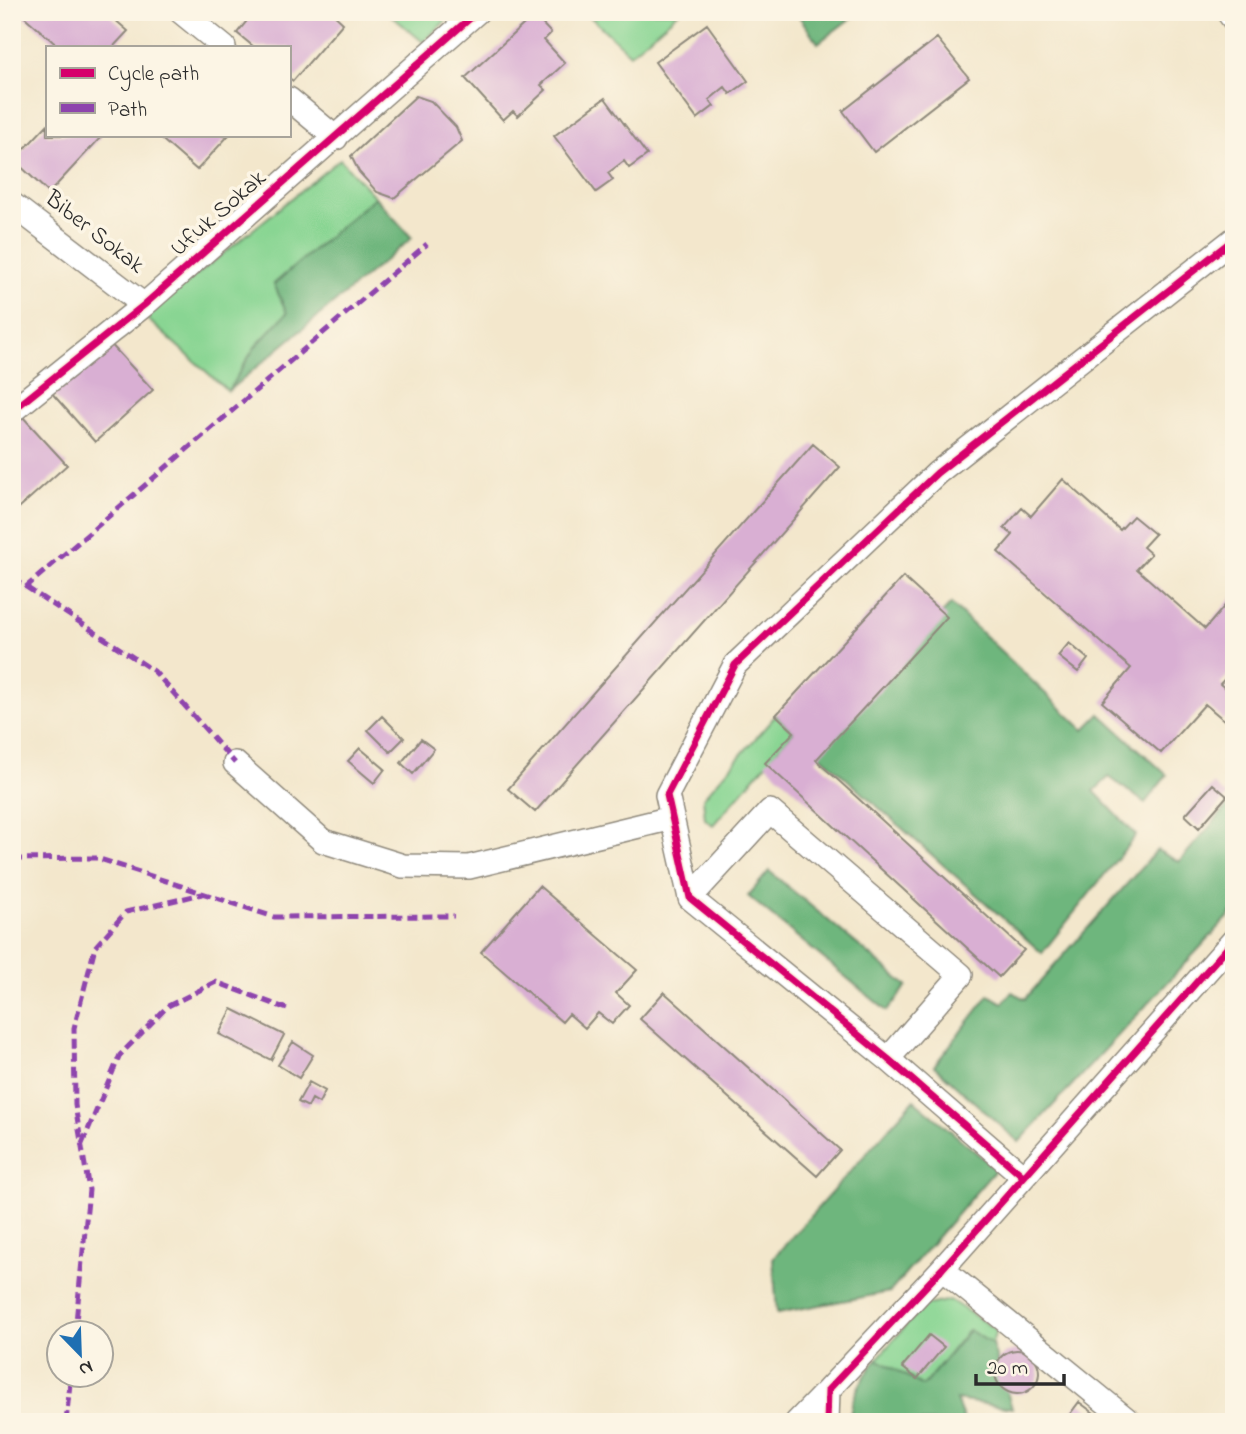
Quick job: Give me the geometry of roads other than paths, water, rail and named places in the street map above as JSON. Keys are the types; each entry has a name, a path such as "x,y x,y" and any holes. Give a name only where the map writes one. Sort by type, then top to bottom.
{"street":[{"path":"181,12 223,46"},
{"name":"Ufuk Sokak","path":"12,411 144,305 477,12"},
{"path":"1228,12 1234,20"},
{"path":"290,100 336,138"},
{"name":"Biber Sokak","path":"12,204 144,305"},
{"path":"1023,1176 888,1059 690,898 667,795 735,665 937,473 1234,239"},
{"path":"235,763 323,841 403,866 469,867 672,818"},
{"path":"690,898 770,811 961,975 888,1059"},
{"path":"797,1422 942,1269 1234,940"},
{"path":"942,1269 1130,1422"},
{"path":"827,1422 828,1390"}]}
